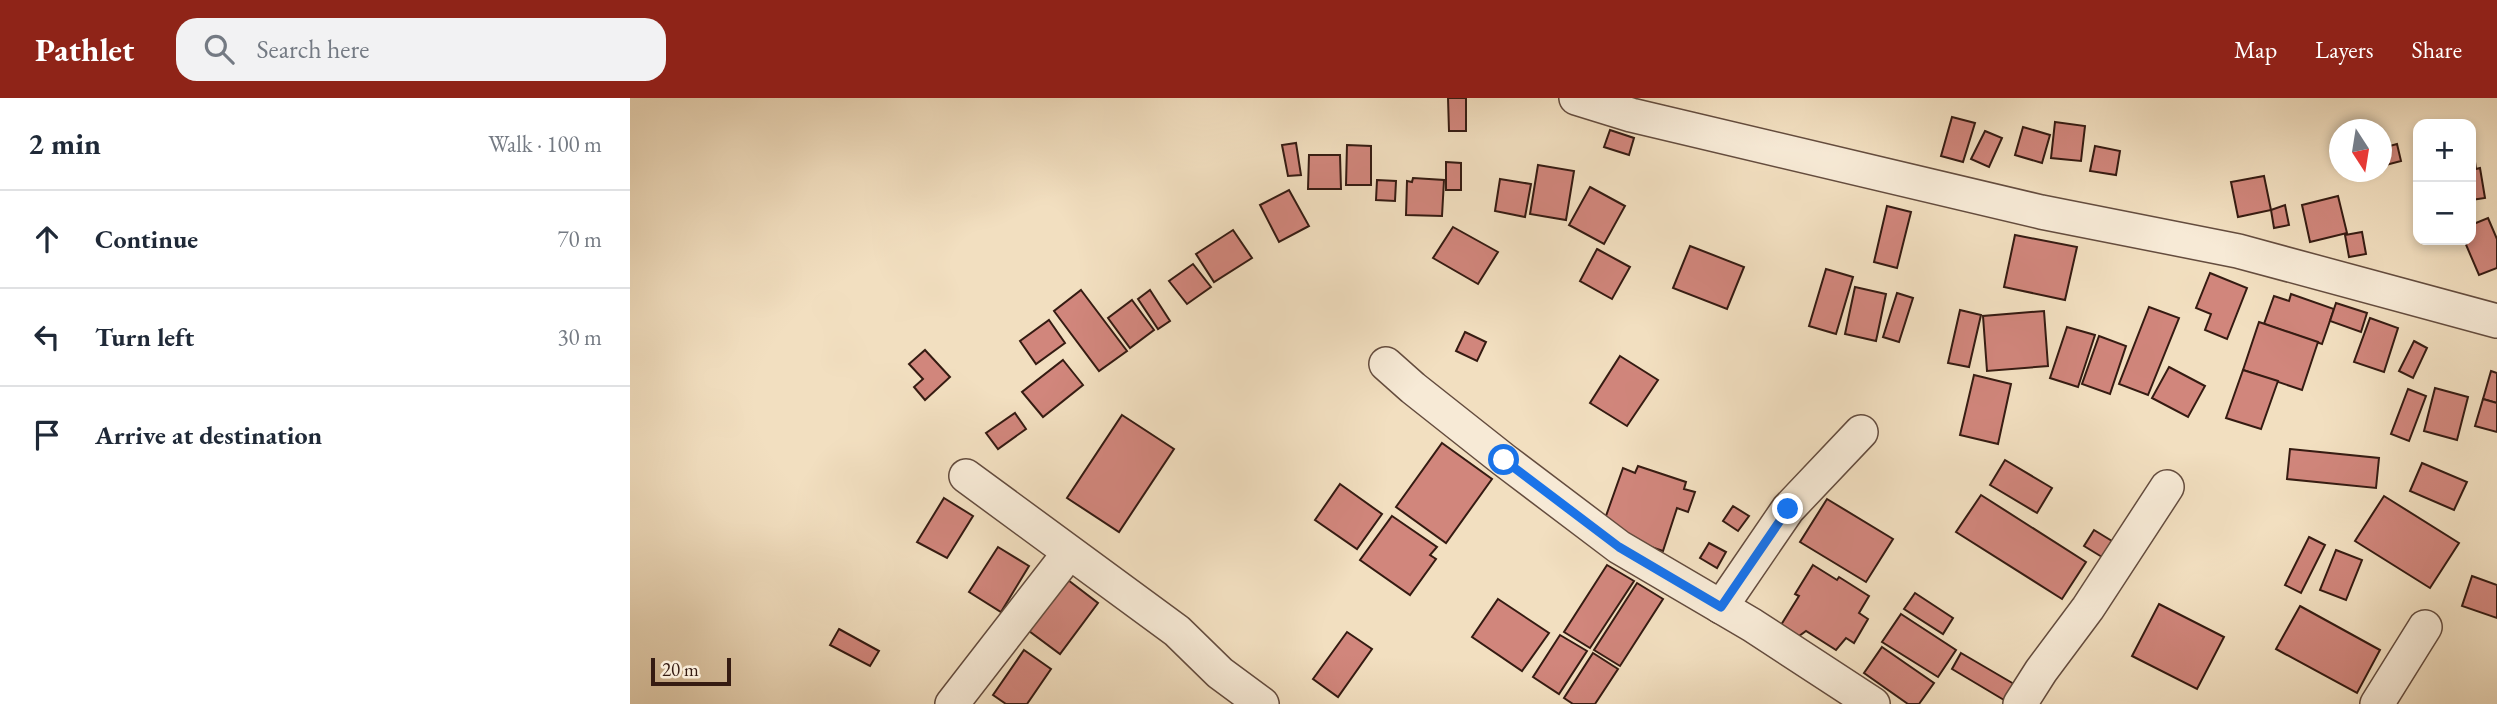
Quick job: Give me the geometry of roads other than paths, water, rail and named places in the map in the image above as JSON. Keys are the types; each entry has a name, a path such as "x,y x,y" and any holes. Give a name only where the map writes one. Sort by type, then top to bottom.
{"street":[{"path":"1576,98 1630,115 2041,212 2238,251 2497,321"},
{"path":"1386,364 1504,460 1619,547 1721,607 1873,704"},
{"path":"1721,607 1788,509 1861,432"},
{"path":"966,476 1177,632 1220,673 1262,704"},
{"path":"2020,704 2088,608 2167,487"},
{"path":"952,704 1069,553"},
{"path":"2377,704 2425,627"}]}
